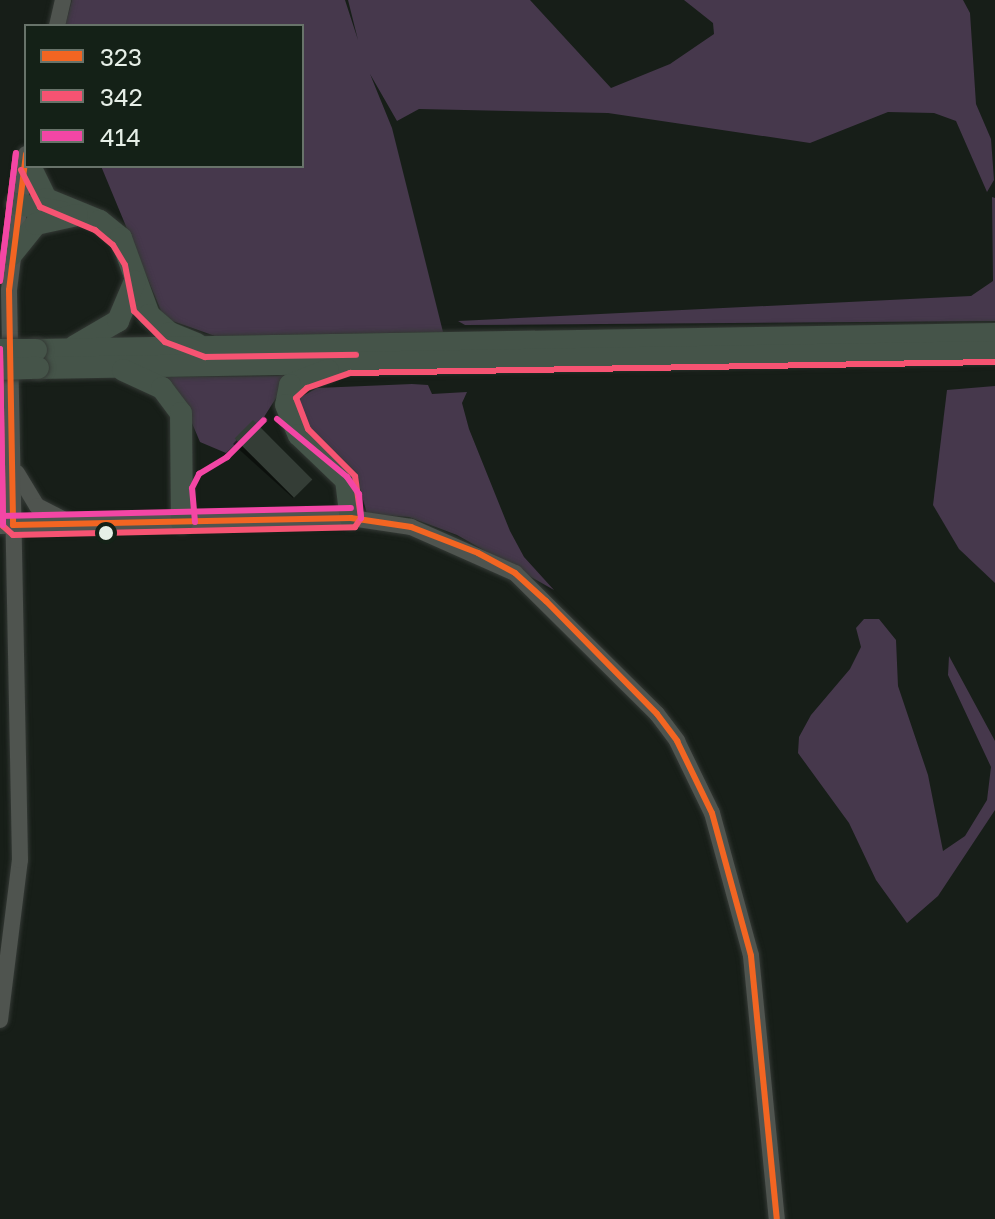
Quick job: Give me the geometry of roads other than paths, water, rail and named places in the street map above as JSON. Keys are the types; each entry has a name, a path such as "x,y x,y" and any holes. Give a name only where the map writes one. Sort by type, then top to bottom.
{"highway":[{"path":"31,168 46,199 100,221 121,238 131,253 143,306 156,323 206,347"},
{"path":"17,204 82,215"},
{"path":"11,255 36,224 63,215 82,215"},
{"path":"0,369 67,349 118,321 135,280"},
{"path":"67,349 995,334"},
{"path":"0,350 37,359 114,367 995,352"},
{"path":"348,363 301,379 285,396 299,435 341,474 351,508"},
{"path":"114,367 162,388 181,413 182,522"}],"street":[{"path":"57,24 63,0"},
{"path":"0,1020 20,860 6,526 14,465 11,255 24,165"},
{"path":"0,501 14,465"},
{"path":"14,465 37,506 81,524"},
{"path":"6,526 182,522 351,508 411,527 515,573 657,714 677,741 712,813 751,956 777,1219"}]}
